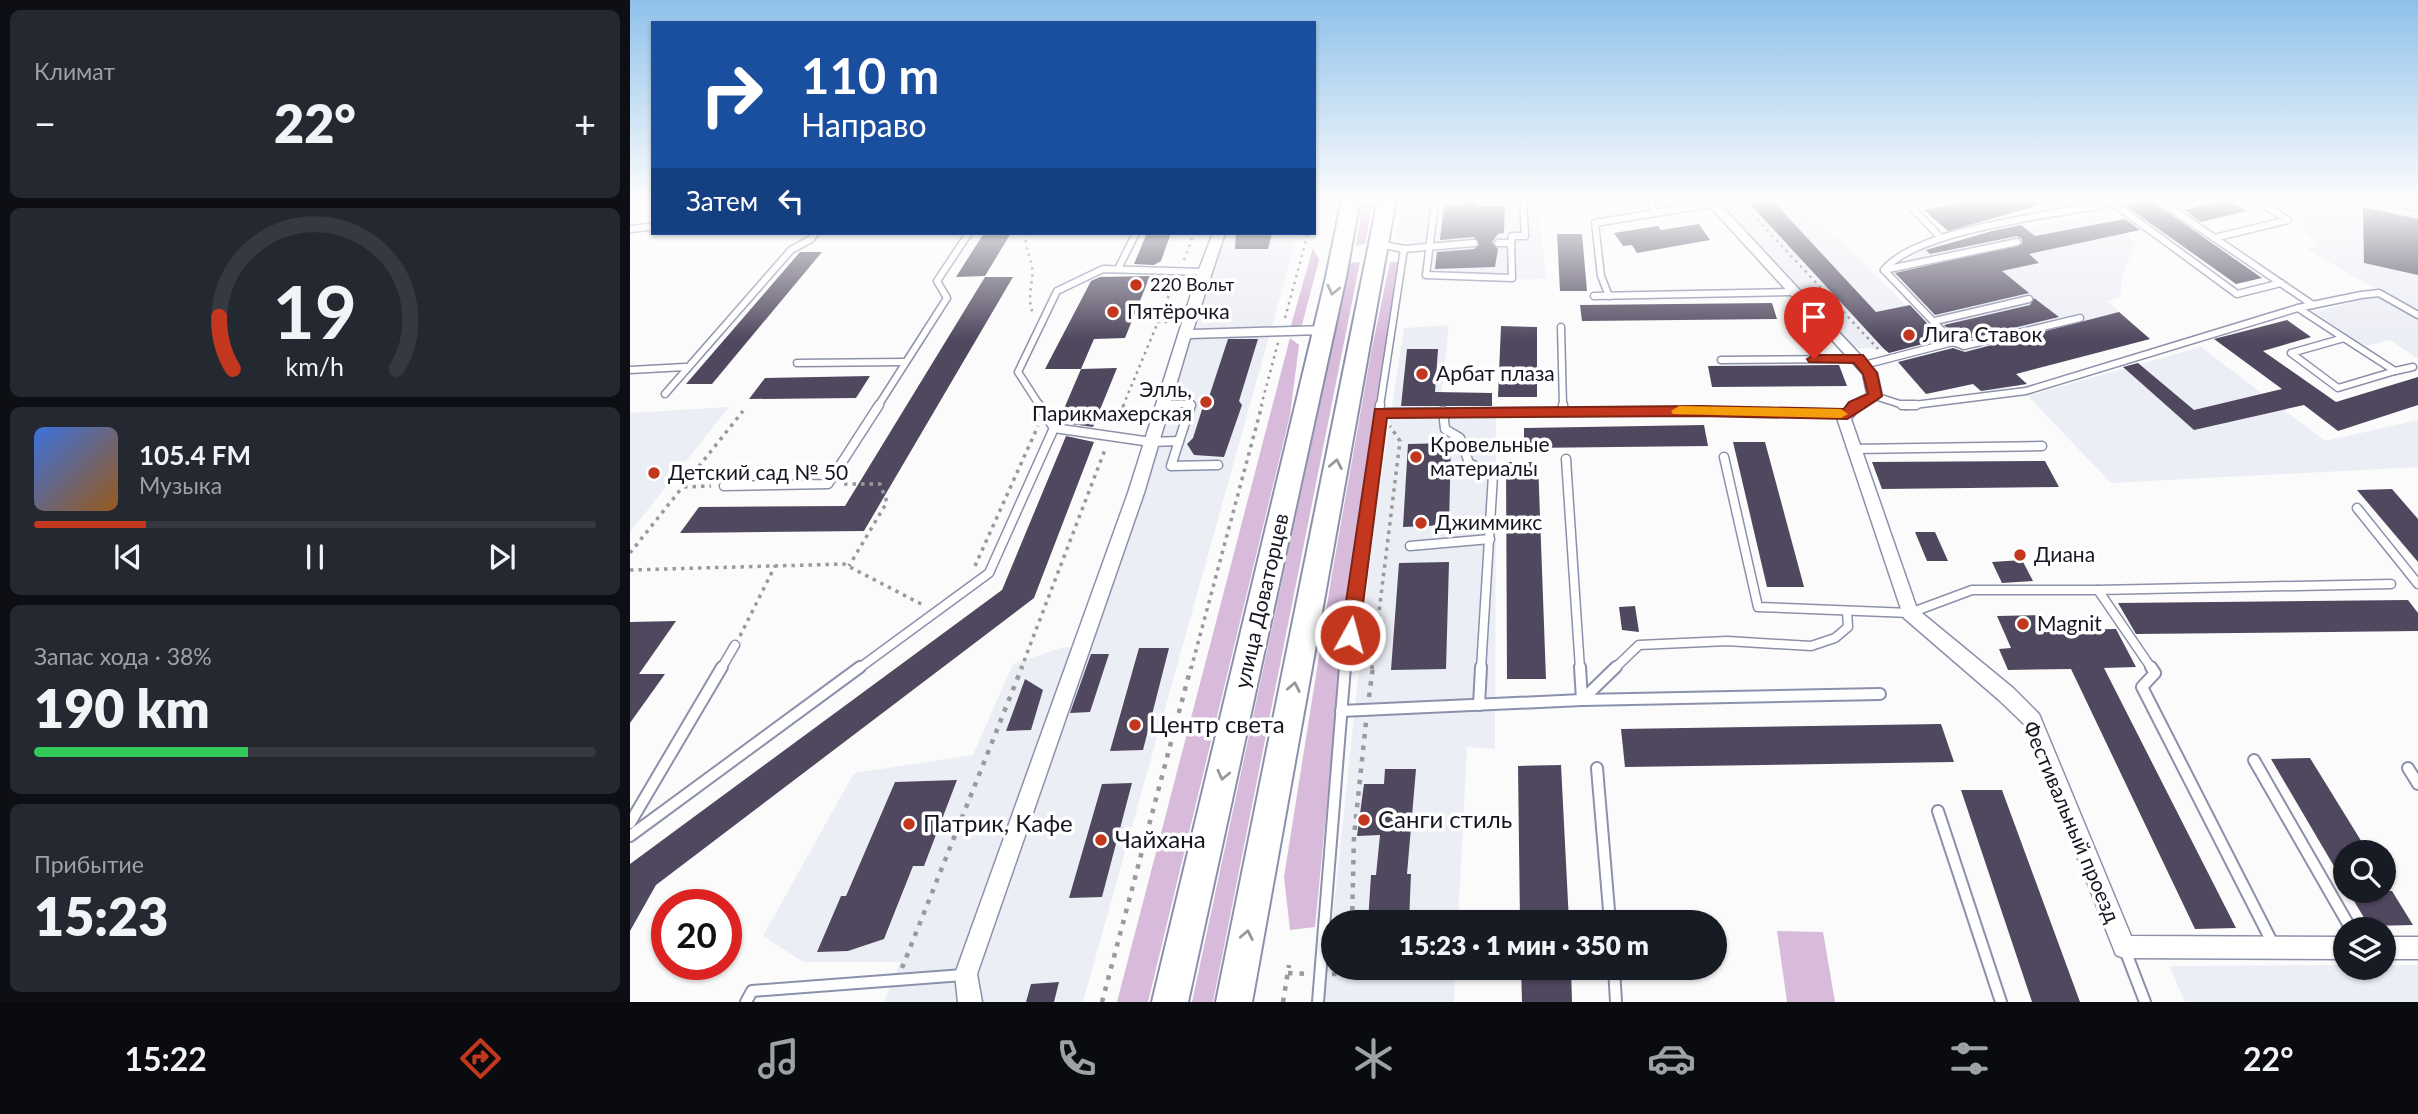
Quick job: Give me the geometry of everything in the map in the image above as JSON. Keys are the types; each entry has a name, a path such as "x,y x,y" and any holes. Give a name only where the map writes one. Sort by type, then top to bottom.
{"main road":[{"name":"улица Доваторцев","path":"1170,1002 1341,246"},
{"name":"улица Доваторцев","path":"1234,1002 1391,246"}],"street":[{"path":"970,1002 966,974 1136,493 1214,246"},
{"path":"1750,246 1861,362 1875,396 1854,405 1844,418 1910,614"},
{"path":"1185,334 1324,330"},
{"name":"Фестивальный проезд","path":"1910,614 2006,694 2032,720 2124,947 2333,948"},
{"path":"2396,948 2418,948"}],"lane":[{"path":"665,394 685,367 791,250 799,246"},
{"path":"724,486 828,484 947,298 937,281 960,246"},
{"path":"1118,269 1130,246"},
{"path":"1328,910 1341,711 1384,413 1391,246 1430,248 1435,246"},
{"path":"1430,248 1426,275 1512,278 1511,246"},
{"path":"1598,246 1601,276 1609,296"},
{"path":"1884,270 1890,261 1913,246"},
{"path":"1884,270 1999,246"},
{"path":"2171,246 2237,294 2281,283"},
{"path":"2226,246 2313,305"},
{"path":"1179,441 1151,442 1054,428 1018,372 1057,291 1103,269 1204,272"},
{"path":"1884,270 1953,342 1964,346 2080,318"},
{"path":"1594,296 1793,292"},
{"path":"1875,396 1906,405 2026,391 2298,308 2379,293 2418,315"},
{"path":"1935,321 2029,299"},
{"path":"2298,308 2395,371"},
{"path":"1561,327 1563,412"},
{"path":"2345,338 2291,354 2338,388 2413,367"},
{"path":"1721,360 1861,362 1888,359 1953,342"},
{"path":"797,363 905,362"},
{"path":"630,370 685,367"},
{"path":"1164,404 1191,404 1171,467 1218,465"},
{"path":"1384,413 1443,411 1847,414"},
{"path":"1443,411 1445,429 1460,438 1469,463 1493,475 1479,705"},
{"path":"630,836 989,573 1054,428"},
{"path":"1854,449 2042,446"},
{"path":"1724,457 1758,607 1910,614 1972,590 2391,584"},
{"path":"1566,459 1582,699"},
{"path":"2357,508 2418,584"},
{"path":"1410,546 1490,539"},
{"path":"2098,590 2155,673 2142,687 2275,948"},
{"path":"1582,699 1639,645 1727,641 1811,646 1835,638 1848,627 1847,611"},
{"path":"630,822 735,645"},
{"path":"1341,711 1582,699 1881,694"},
{"path":"2254,760 2344,917"},
{"path":"1597,768 1609,910"},
{"path":"2407,768 2418,783"},
{"path":"1938,811 2001,1002"},
{"path":"2124,947 2146,1002"},
{"path":"746,1002 752,991 966,974"},
{"path":"1318,1002 1321,974"},
{"path":"1615,980 1616,1002"}],"path":[{"path":"1024,246 1032,269 1027,302 1039,324"},
{"path":"1102,1002 1304,246"},
{"path":"1782,246 1888,359"},
{"path":"898,976 1158,322"},
{"path":"630,554 743,411"},
{"path":"970,575 1044,413"},
{"path":"1352,910 1354,836 1400,441 1386,421 1384,413"},
{"path":"828,484 880,484 887,502 849,566"},
{"path":"683,487 724,486"},
{"path":"735,645 775,566"},
{"path":"630,570 849,566 925,606"},
{"path":"914,614 937,598"},
{"path":"1283,1002 1289,965"}],"shaded area":[{"path":"1222,246 1294,246 1083,1002 884,1002 900,962 803,962 763,936 854,773 973,755 1013,664 1064,647 1084,648"},
{"path":"1426,246 1543,246 1546,279 1421,280"},
{"path":"1757,246 1844,246 1938,338 1884,349 1853,348"},
{"path":"1935,246 2135,246 2122,275 2120,297 2107,301 2150,339 2017,374 2027,384 1983,393 1973,384 1926,394 1900,365 1971,348 1895,273 1923,248"},
{"path":"2315,246 2418,246 2418,359 2390,340 2365,346 2314,312 2384,294 2307,249"},
{"path":"1313,248 1319,260 1302,325 1290,329"},
{"path":"1360,262 1213,1002 1192,1002 1350,263"},
{"path":"1390,262 1399,262 1349,579 1315,927 1290,930 1284,877 1332,574"},
{"path":"1449,325 1439,417 1496,416 1495,749 1467,747 1459,910 1334,910 1374,525 1404,328"},
{"path":"1290,338 1299,345 1290,415 1148,1002 1117,1002"},
{"path":"2201,347 2325,441 2418,420 2418,467 2111,483 2028,396"},
{"name":"Детский сад № 50","path":"729,407 630,532 630,413"},
{"path":"1777,931 1823,932 1835,1002 1787,1002"},
{"path":"2333,965 2333,980 2396,980 2396,965 2418,965 2418,1002 2185,1002 2169,966"},
{"path":"1326,980 1455,980 1454,1002 1324,1002"}],"building":[{"path":"976,246 1003,246 985,276 956,277"},
{"path":"1142,246 1166,246 1161,261 1154,265 1134,264"},
{"path":"1235,246 1269,246 1268,249 1235,249"},
{"path":"1478,246 1495,246 1498,249 1495,267 1435,269 1437,252 1474,249"},
{"path":"1558,246 1583,246 1587,291 1560,291"},
{"path":"1632,246 1678,246 1637,253"},
{"path":"1789,246 1814,246 1876,312 1910,305 1942,339 1889,353"},
{"path":"1941,246 1970,246 1930,254 1926,250"},
{"path":"2014,246 2067,246 2029,254 2039,263 2002,271 2029,293 1935,315 1895,273"},
{"path":"2182,246 2215,246 2262,278 2236,284"},
{"path":"2364,246 2418,246 2418,275 2364,263"},
{"path":"800,252 822,252 712,384 686,384"},
{"path":"1150,276 1125,338 1094,339 1081,369 1045,369 1091,281 1100,277"},
{"path":"985,277 1013,277 864,531 680,533 699,507 845,506"},
{"path":"2034,298 2059,317 1964,340 1956,337 1944,325 2030,305"},
{"path":"1772,303 1777,319 1582,321 1580,305"},
{"path":"2119,312 2150,339 2016,374 2027,384 1981,391 1973,384 1926,394 1898,362 1953,348 1965,352"},
{"path":"2287,320 2311,337 2263,351 2336,402 2418,377 2418,405 2338,431 2304,405 2194,430 2123,367 2138,363 2194,410 2282,389 2214,339"},
{"path":"1501,326 1537,327 1537,397 1498,397"},
{"path":"1228,339 1258,339 1239,401 1242,405 1224,457 1194,455 1187,444 1193,438 1205,400 1208,400"},
{"path":"1407,349 1438,349 1435,392 1492,393 1492,406 1401,406"},
{"path":"1839,365 1847,386 1712,387 1708,366"},
{"path":"1117,368 1093,427 1071,424 1073,418 1060,418 1081,369"},
{"path":"870,376 856,398 749,399 765,378"},
{"path":"1704,425 1708,446 1524,448 1524,428"},
{"path":"1066,436 1094,442 1034,598 651,889 651,894 630,931 630,864 1002,590"},
{"path":"1733,442 1765,442 1804,587 1767,587"},
{"path":"1451,443 1449,525 1403,527 1408,444"},
{"path":"2045,461 2059,487 1882,489 1872,462"},
{"path":"1506,462 1538,462 1546,679 1507,679"},
{"path":"2392,489 2418,519 2418,562 2357,490"},
{"path":"1915,532 1935,532 1948,561 1927,561"},
{"path":"2022,560 2033,581 2002,583 1992,562"},
{"path":"1449,562 1446,669 1391,670 1399,563"},
{"path":"2408,600 2418,613 2418,631 2136,634 2118,603"},
{"path":"1635,606 1639,632 1622,630 1619,607"},
{"path":"2041,615 2048,630 2116,629 2136,667 2104,668 2236,928 2195,929 2071,669 2008,670 1999,649 2011,648 1997,616"},
{"path":"676,621 639,674 665,674 630,723 630,622"},
{"path":"1139,648 1169,648 1143,750 1110,751"},
{"path":"1091,654 1109,654 1090,712 1070,713"},
{"path":"1025,679 1043,690 1031,730 1006,731"},
{"path":"1941,724 1954,762 1625,767 1621,729"},
{"path":"2310,758 2361,840 2333,840 2333,865 2271,759"},
{"path":"1561,765 1568,910 1520,910 1518,766"},
{"path":"1385,769 1416,769 1407,874 1411,874 1410,910 1369,910 1371,875 1376,875 1380,835 1357,836 1364,784 1384,784"},
{"path":"957,780 924,866 913,866 884,939 848,951 817,952 841,896 846,896 895,782"},
{"name":"Чайхана","path":"1132,783 1102,897 1069,898 1102,784"},
{"path":"1961,790 2002,790 2080,1002 2032,1002"},
{"path":"2396,897 2413,925 2396,925 2396,917 2364,917 2355,903 2396,903"},
{"path":"1521,980 1571,980 1572,1002 1522,1002"},
{"path":"1059,982 1054,1002 1026,1002 1031,984"}],"slow traffic":[{"path":"1679,411 1841,414"}],"place":[{"name":"220 Вольт","path":"1136,285"},
{"name":"Пятёрочка","path":"1113,312"},
{"name":"Лига Ставок","path":"1909,335"},
{"name":"Арбат плаза","path":"1422,374"},
{"name":"Элль, Парикмахерская","path":"1206,402"},
{"name":"Кровельные материалы","path":"1416,457"},
{"name":"Детский сад № 50","path":"654,473"},
{"name":"Джиммикс","path":"1421,523"},
{"name":"Диана","path":"2020,555"},
{"name":"Magnit","path":"2023,624"},
{"name":"Центр света","path":"1135,725"},
{"name":"Санги стиль","path":"1364,820"},
{"name":"Патрик, Кафе","path":"909,824"},
{"name":"Чайхана","path":"1101,840"}],"route":[{"path":"1350,635 1380,413 1700,411 1847,414 1854,405 1875,396 1870,373 1858,359 1814,359"}]}
